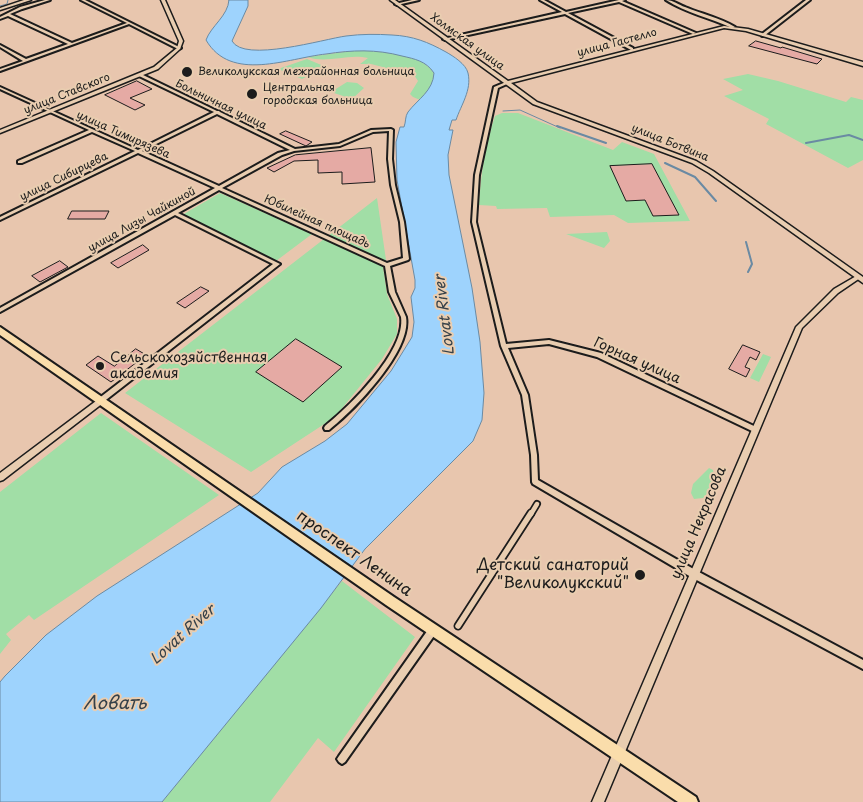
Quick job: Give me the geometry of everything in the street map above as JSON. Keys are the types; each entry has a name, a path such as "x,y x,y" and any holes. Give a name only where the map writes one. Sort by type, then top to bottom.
{"main road":[{"path":"0,9 29,0"},
{"name":"Холмская улица","path":"392,0 506,83"},
{"name":"улица Гастелло","path":"506,83 717,27 733,27"},
{"path":"733,27 863,64"},
{"name":"улица Ботвина","path":"506,83 535,103 703,167 861,278"},
{"name":"проспект Ленина","path":"0,330 433,630 691,802"}],"street":[{"path":"0,18 48,0"},
{"path":"83,0 178,48 181,41 164,0"},
{"path":"397,4 417,0"},
{"path":"542,0 632,49"},
{"path":"445,39 619,0 694,33"},
{"path":"668,0 678,6 715,18 733,27"},
{"path":"762,35 808,0"},
{"path":"7,14 71,44"},
{"path":"0,70 130,23"},
{"path":"0,46 26,60"},
{"name":"улица Ставского","path":"0,132 140,75 166,61 178,48"},
{"name":"Больничная улица","path":"140,75 294,150"},
{"path":"506,83 496,87 477,175 474,222 504,346 525,395 536,482 694,574 863,665"},
{"name":"улица Тимирязева","path":"0,88 238,198"},
{"name":"улица Сибирцева","path":"0,219 218,112"},
{"name":"улица Лизы Чайкиной","path":"0,310 280,154 294,150 340,145 372,131 391,130 390,159 393,185 402,222 406,259 387,265"},
{"path":"20,162 91,131"},
{"name":"Юбилейная площадь","path":"238,198 387,265"},
{"path":"0,478 277,264 175,213"},
{"path":"327,428 340,419 388,364 403,335 404,320 392,293 387,265"},
{"name":"улица Некрасова","path":"598,802 754,429 800,327 836,291 861,278"},
{"name":"Горная улица","path":"504,346 549,342 599,355 754,429"},
{"path":"458,626 537,504"},
{"path":"342,759 433,630"}],"green space":[{"path":"358,50 399,54 428,66 434,73 434,77 428,91 420,100 413,97 410,94 418,81 412,72 406,73 371,64 360,64 368,58 315,59 308,57"},
{"path":"307,59 326,67 302,79 278,69"},
{"path":"748,74 778,81 846,102 851,97 863,100 863,160 848,168 766,124 769,119 724,96 743,90 723,79"},
{"path":"347,82 357,83 364,88 352,99 331,92"},
{"path":"502,113 518,113 613,150 622,142 654,154 690,221 628,223 614,215 550,217 547,208 497,209 496,206 479,205 486,149 495,116"},
{"path":"220,193 312,234 276,261 182,215"},
{"path":"377,198 386,260 383,267 387,294 397,319 397,334 382,359 335,417 251,472 125,393"},
{"path":"607,232 610,241 604,248 566,234"},
{"path":"763,354 771,357 759,382 750,378"},
{"path":"101,413 219,495 34,620 29,615 6,634 11,640 0,654 0,492"},
{"path":"709,468 713,470 714,474 710,489 703,498 694,499 691,493 693,484"},
{"path":"342,581 415,637 334,752 318,738 270,802 162,802"}],"water":[{"name":"Ловать","path":"229,0 248,0 248,6 232,41 239,47 252,50 268,50 352,35 400,36 420,40 439,48 465,66 469,85 456,120 452,120 449,130 453,130 448,155 449,175 472,288 480,342 484,393 482,420 473,441 365,549 321,608 162,802 0,802 0,682 5,676 46,635 97,596 258,493 282,467 325,441 347,424 391,371 412,337 414,322 411,297 415,288 415,280 397,180 396,142 400,127 404,127 407,114 428,90 434,73 424,63 416,60 373,51 311,56 261,65 230,61 217,53 206,40 226,11"}],"building":[{"path":"756,41 822,59 817,64 749,46"},
{"path":"137,81 152,89 130,98 145,105 135,110 105,95"},
{"path":"286,131 312,142 306,146 280,134"},
{"path":"371,148 375,182 342,184 342,172 318,173 318,160 294,161 274,172 267,168 295,155"},
{"path":"652,164 679,215 653,216 645,200 626,201 610,166"},
{"path":"72,211 109,211 105,219 68,219"},
{"path":"143,245 149,250 118,268 111,263"},
{"path":"60,261 68,267 40,282 32,276"},
{"path":"201,287 209,291 185,308 177,303"},
{"path":"296,339 342,367 303,402 256,372"},
{"path":"743,345 760,352 756,360 750,357 745,367 750,369 746,377 729,369"},
{"name":"Сельскохозяйственная академия","path":"136,349 146,355 111,382 86,365 98,356 114,366"}],"waterway":[{"path":"0,6 7,4 8,0"},
{"path":"503,111 520,110 560,128"},
{"path":"557,126 606,143"},
{"path":"806,143 849,135 863,140"},
{"path":"665,163 695,177 716,201"},
{"path":"746,242 752,264 748,272"}],"place":[{"name":"Великолукская межрайонная больница","path":"187,72"},
{"name":"Центральная городская больница","path":"252,94"},
{"name":"Сельскохозяйственная академия","path":"100,366"},
{"name":"Детский санаторий \"Великолукский\"","path":"640,575"}],"water label":[{"name":"Lovat River","path":"445,315"},
{"name":"Lovat River","path":"183,635"}]}
